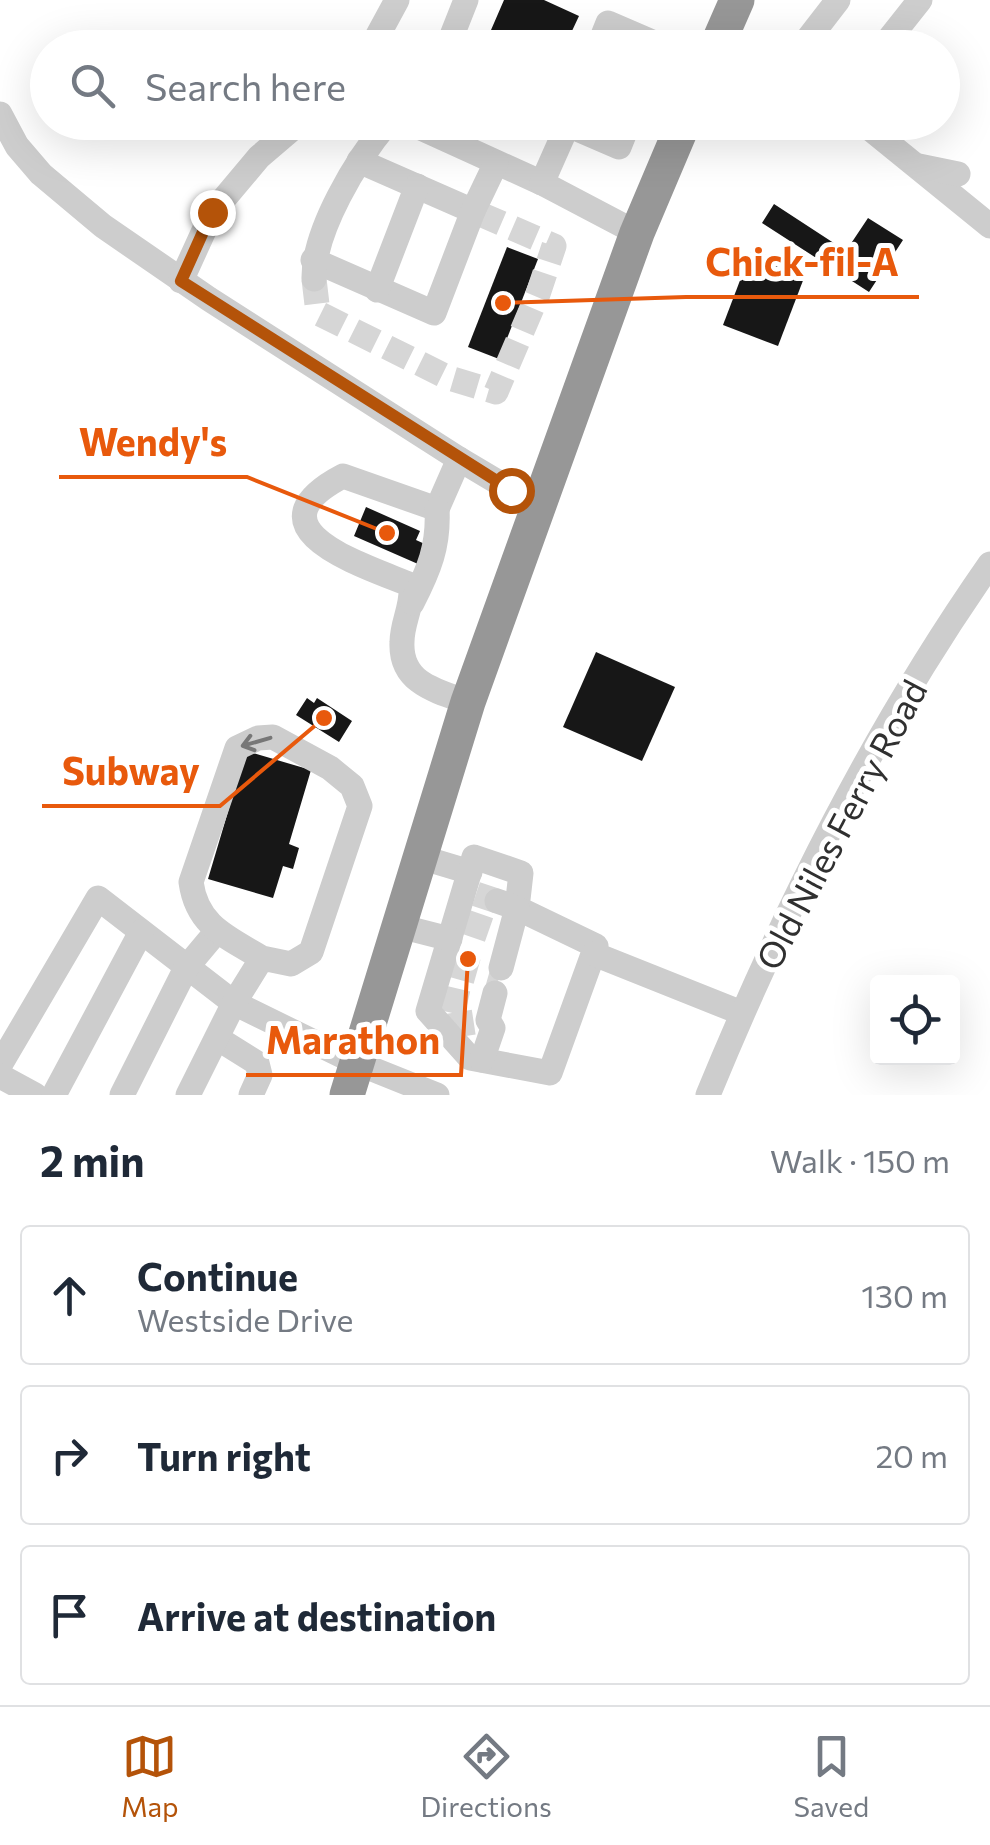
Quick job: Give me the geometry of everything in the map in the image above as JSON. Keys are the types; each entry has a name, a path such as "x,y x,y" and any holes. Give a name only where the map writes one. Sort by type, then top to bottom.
{"highway":[{"path":"724,30 737,0"},
{"path":"352,1079 468,702 638,233 677,140"}],"street":[{"path":"380,30 396,0"},
{"path":"454,30 466,0"},
{"path":"815,30 838,0"},
{"path":"896,30 920,0"},
{"path":"605,30 608,23 624,30"},
{"path":"0,114 17,146 41,174 91,216 181,281 458,460 538,506"},
{"path":"181,281 212,212 259,157 279,140"},
{"path":"373,140 359,162 313,270 434,313 496,163"},
{"path":"448,140 638,233"},
{"path":"542,184 562,140"},
{"path":"884,140 984,221"},
{"path":"0,168 17,146"},
{"path":"359,162 473,211"},
{"path":"914,164 966,181 984,221"},
{"path":"377,290 417,186"},
{"path":"458,460 437,509 434,558 412,603 402,642 408,672 425,687 468,702"},
{"path":"412,603 411,586 327,549 310,534 304,521 311,499 342,476 437,509"},
{"name":"Old Niles Ferry Road","path":"708,1095 806,877 877,738 990,564"},
{"path":"272,737 330,768 352,786 360,806 311,952 291,964 262,958 217,932 194,904 190,882 237,748 258,738 272,737"},
{"path":"420,856 485,893 596,946 550,1072 470,1058 428,1011 485,893"},
{"path":"482,1060 493,1028 466,939 485,893"},
{"path":"0,1065 98,898 234,1003 352,1079 436,1095"},
{"path":"399,926 466,939"},
{"path":"54,1095 141,932"},
{"path":"122,1095 186,968 217,932"},
{"path":"594,954 742,1013"},
{"path":"188,1095 234,1003 262,958"},
{"path":"217,1038 257,1063 260,1075 251,1095"},
{"path":"510,1095 519,1069"},
{"path":"0,1076 34,1095"}],"building":[{"path":"504,0 544,0 579,16 572,30 491,30"},
{"path":"774,204 846,251 868,218 903,240 869,292 762,223"},
{"path":"507,247 538,259 499,359 468,347"},
{"path":"752,249 807,270 778,346 723,325"},
{"path":"366,507 420,531 416,540 427,545 418,564 354,536"},
{"path":"596,652 675,687 642,761 563,727"},
{"path":"307,698 314,703 317,698 352,721 339,742 296,715"},
{"path":"246,751 311,770 289,844 299,848 293,869 283,866 273,898 208,879"}],"tunnel":[{"path":"314,279 318,313 449,378 496,392 554,246 473,211"},
{"path":"476,894 497,901"},
{"path":"466,922 489,930"},
{"path":"453,965 499,978"},
{"path":"443,998 469,1004"},
{"path":"449,1026 475,1022"}],"place":[{"name":"Chick-fil-A","path":"503,303"},
{"name":"Wendy's","path":"387,533"},
{"name":"Subway","path":"324,718"},
{"name":"Marathon","path":"468,959"}],"route":[{"path":"212,212 181,281 458,460 511,490"}]}
